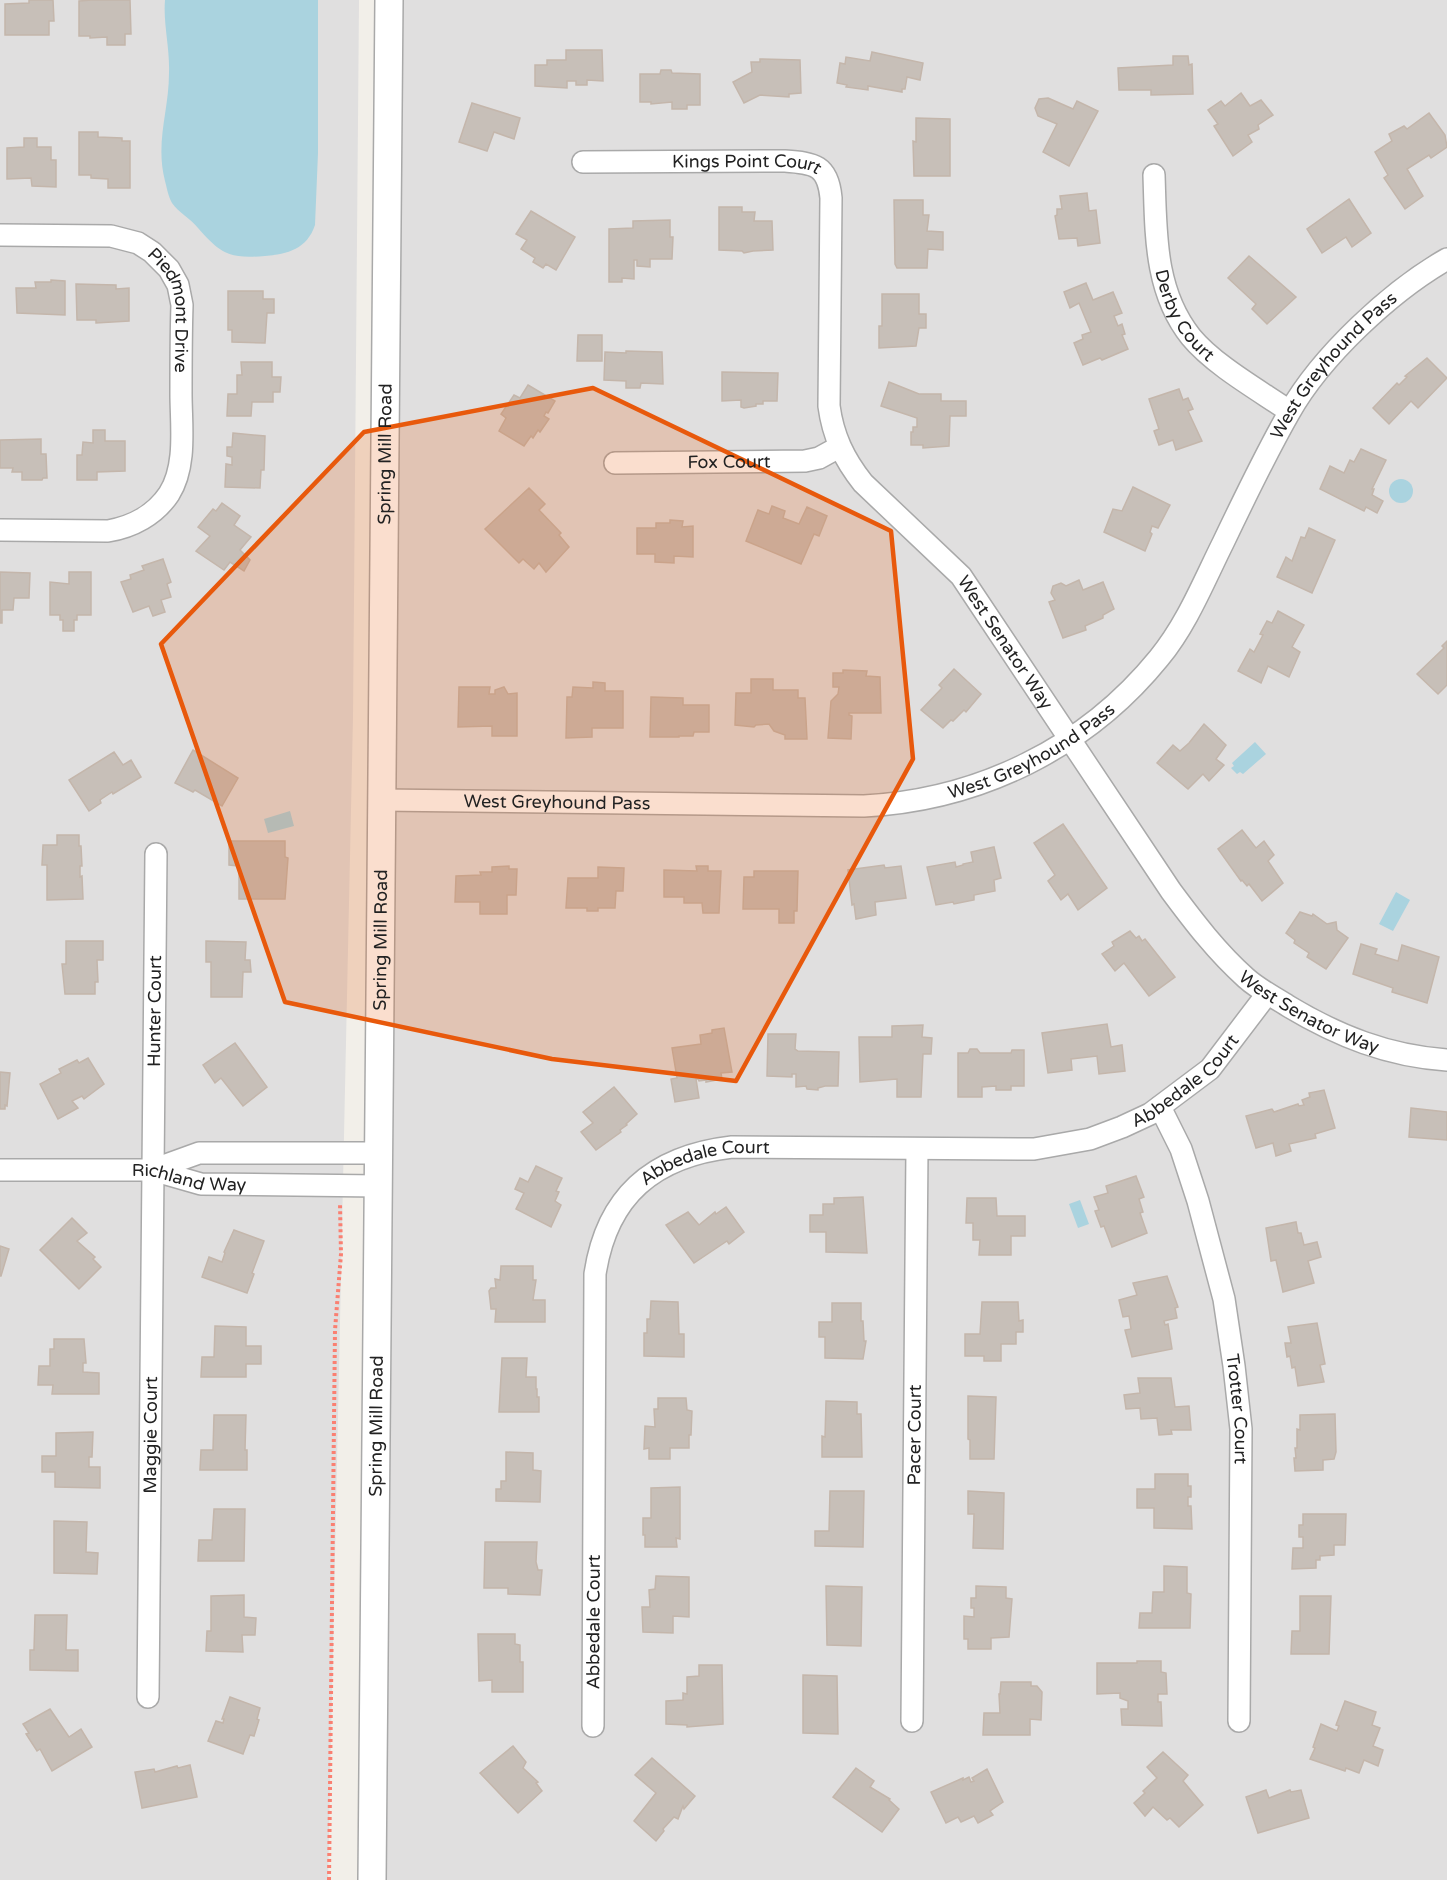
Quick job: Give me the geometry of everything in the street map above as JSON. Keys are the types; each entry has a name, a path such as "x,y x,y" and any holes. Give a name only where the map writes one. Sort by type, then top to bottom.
{"street":[{"name":"Spring Mill Road","path":"372,1880 389,0"},
{"name":"Kings Point Court","path":"583,162 785,161 807,163 822,170 829,181 830,253"},
{"name":"Derby Court","path":"1154,175 1156,243 1160,268 1167,293 1178,318 1192,338 1220,363 1289,411"},
{"name":"Piedmont Drive","path":"0,235 125,238 152,252 169,269 178,285 182,305 179,466 171,489 156,509 125,528 108,531 0,530"},
{"name":"West Senator Way","path":"830,253 829,406 831,424 839,447 863,483 961,576 1198,928 1248,980 1318,1024 1357,1041 1404,1054 1447,1060"},
{"name":"West Greyhound Pass","path":"381,800 864,806 900,804 973,787 1027,765 1071,739 1126,694 1160,657 1186,617 1289,411 1328,361 1366,321 1394,296 1447,259"},
{"name":"Fox Court","path":"615,463 805,461 819,458 839,447"},
{"name":"Hunter Court","path":"152,1170 156,854"},
{"name":"Abbedale Court","path":"593,1726 596,1274 603,1237 613,1216 643,1180 664,1165 685,1156 732,1147 1034,1149 1090,1139 1149,1114 1210,1069 1267,993"},
{"name":"Trotter Court","path":"1160,1107 1181,1149 1198,1201 1224,1299 1234,1366 1241,1429 1239,1720"},
{"name":"Pacer Court","path":"912,1721 917,1149"},
{"path":"152,1170 199,1153 379,1153"},
{"name":"Richland Way","path":"0,1170 152,1170 201,1184 379,1186"},
{"name":"Maggie Court","path":"148,1697 152,1170"}],"path":[{"path":"329,1880 334,1330 341,1254 340,1185"}],"highlighted area":[{"path":"593,388 891,531 913,759 736,1081 552,1059 285,1002 161,644 364,432"}],"shaded area":[{"path":"0,0 359,0 353,716 328,1880 0,1880"},
{"path":"402,0 1447,0 1447,1880 386,1880"}],"water":[{"path":"165,0 318,0 318,153 315,225 307,240 296,249 265,256 243,257 227,253 213,244 172,203 165,181 161,153 169,73"},
{"path":"1401,479 1410,482 1413,491 1410,500 1401,503 1392,500 1389,491 1392,482"},
{"path":"1255,742 1266,754 1243,774 1240,772 1237,774 1231,768 1234,766 1232,763"},
{"path":"290,811 294,826 268,833 264,819"},
{"path":"1396,892 1410,900 1393,931 1379,924"},
{"path":"1080,1200 1089,1224 1078,1228 1069,1204"}],"building":[{"path":"29,0 53,0 54,21 49,21 49,35 5,35 5,4 29,3"},
{"path":"130,0 131,34 125,34 125,45 107,45 107,37 79,36 79,1"},
{"path":"566,50 602,50 603,81 587,80 587,85 576,85 576,81 567,81 567,88 535,86 535,65 547,65 547,60 566,60"},
{"path":"872,52 923,63 920,80 907,77 905,89 902,89 902,92 868,86 868,90 846,87 847,85 837,83 840,63 845,64 846,57 870,61"},
{"path":"1173,56 1188,56 1189,65 1192,64 1193,94 1151,95 1151,90 1119,90 1118,68 1173,65"},
{"path":"760,59 800,60 801,93 789,94 789,97 760,95 744,103 733,82 752,72 751,62 760,62"},
{"path":"661,70 671,70 672,73 700,74 700,105 687,105 687,109 672,109 672,102 651,104 651,102 640,102 640,74 660,74"},
{"path":"1241,93 1250,106 1261,100 1273,115 1258,125 1259,129 1248,135 1252,142 1233,156 1214,126 1218,124 1208,110 1221,101 1225,106"},
{"path":"1048,98 1073,109 1077,101 1098,111 1069,166 1043,152 1057,124 1038,116 1035,108 1039,99"},
{"path":"472,103 520,118 514,139 494,132 487,151 459,142"},
{"path":"1429,113 1445,135 1447,147 1431,158 1429,155 1407,169 1423,196 1405,209 1384,178 1388,175 1375,152 1392,141 1389,134 1404,126 1407,129"},
{"path":"916,118 950,119 950,176 914,176 913,141 916,142"},
{"path":"79,132 98,132 98,137 122,138 122,141 130,141 130,188 108,188 108,179 79,175"},
{"path":"24,138 37,138 37,147 51,147 51,160 56,160 56,187 32,186 31,178 7,179 7,148 24,147"},
{"path":"1087,193 1089,211 1096,210 1100,243 1078,246 1077,238 1059,239 1055,216 1057,209 1062,209 1060,196"},
{"path":"1349,199 1371,233 1352,247 1346,237 1322,253 1307,229"},
{"path":"894,200 923,200 923,215 929,215 927,231 943,232 943,250 928,249 927,268 897,268 895,264"},
{"path":"719,207 742,207 742,212 755,212 754,221 772,221 773,250 744,253 719,250"},
{"path":"531,211 575,237 556,270 546,264 543,268 533,262 535,258 521,249 527,240 516,234"},
{"path":"670,220 670,237 673,237 672,259 650,259 650,267 637,266 637,260 634,260 634,279 622,278 622,282 609,282 609,229 633,228 633,221"},
{"path":"1249,256 1296,297 1267,324 1252,309 1256,304 1228,278"},
{"path":"51,280 65,281 65,315 17,313 16,288 36,288 35,282 51,282"},
{"path":"1086,283 1093,300 1113,292 1122,313 1114,316 1118,326 1122,324 1125,334 1122,335 1128,349 1083,365 1074,343 1083,339 1082,335 1091,332 1079,303 1070,308 1064,292"},
{"path":"76,284 116,285 116,289 129,288 129,321 96,323 96,320 77,320"},
{"path":"228,291 263,291 263,299 274,299 274,313 267,313 265,343 232,342 232,330 228,330"},
{"path":"882,294 919,294 919,314 926,314 926,328 919,328 916,346 879,348"},
{"path":"578,335 602,335 602,361 577,361"},
{"path":"626,351 662,352 663,384 641,383 640,388 626,388 626,381 604,380 605,352 626,353"},
{"path":"1427,358 1447,378 1418,408 1411,401 1389,424 1373,408 1397,383 1399,385 1407,377 1405,376"},
{"path":"241,362 272,362 272,377 281,377 280,392 273,392 273,402 252,402 251,416 227,416 228,394 237,394 237,375 242,375"},
{"path":"722,372 778,373 777,401 763,401 763,404 744,408 741,407 741,400 722,401"},
{"path":"889,382 919,394 941,394 941,401 966,401 966,416 950,416 949,446 923,448 923,445 911,445 911,432 913,432 913,427 917,427 917,418 881,406"},
{"path":"528,385 555,401 544,416 549,419 540,432 538,430 533,438 531,436 524,446 499,431 506,418 501,414 514,395 520,398"},
{"path":"1179,389 1183,400 1188,398 1193,409 1188,411 1202,441 1176,450 1173,440 1159,445 1154,431 1159,429 1149,399"},
{"path":"93,430 105,430 105,441 125,441 125,471 97,472 97,480 77,480 77,455 82,455 83,442 93,443"},
{"path":"233,433 265,436 264,470 261,470 260,488 225,487 226,464 232,465 232,457 227,456 227,447 232,447"},
{"path":"41,439 41,454 46,454 47,478 22,480 22,472 12,472 13,468 0,468 0,440"},
{"path":"1361,449 1386,460 1372,489 1374,489 1372,495 1383,501 1377,513 1366,507 1364,511 1320,489 1330,466 1344,473 1350,460 1354,462"},
{"path":"1133,487 1170,505 1158,528 1152,526 1150,532 1152,534 1145,551 1104,532 1113,509 1122,511"},
{"path":"529,488 545,504 539,510 561,533 559,535 569,547 546,572 539,563 534,569 523,559 519,563 485,529"},
{"path":"222,503 240,516 234,525 251,537 240,550 250,560 244,571 230,562 224,570 196,551 210,536 198,527 213,509 216,511"},
{"path":"772,506 785,511 783,518 799,524 807,507 827,516 819,536 814,534 801,564 746,541 758,510 769,514"},
{"path":"670,520 683,521 682,527 693,526 693,557 674,556 674,563 655,562 655,554 637,554 637,528 656,528 656,523 670,523"},
{"path":"1309,528 1335,540 1312,593 1277,577 1286,557 1292,561 1301,537 1305,538"},
{"path":"163,559 171,582 167,584 171,597 161,600 165,612 153,616 149,606 133,612 121,582 131,579 130,575 144,570 142,566"},
{"path":"0,572 30,573 29,598 14,598 13,610 2,610 2,623 0,623"},
{"path":"69,572 91,572 91,615 77,615 77,620 74,620 74,631 63,631 63,620 60,620 60,615 50,615 50,582 69,584"},
{"path":"1079,580 1083,590 1103,582 1114,609 1103,615 1103,618 1085,626 1086,630 1063,638 1049,602 1055,600 1051,593 1053,586 1061,583 1066,586"},
{"path":"1278,611 1304,625 1292,647 1300,652 1289,677 1268,666 1261,683 1238,671 1250,649 1254,652 1267,621 1272,623"},
{"path":"1447,641 1447,685 1438,694 1417,674 1444,648 1442,646"},
{"path":"954,669 981,694 966,712 964,710 943,728 921,710 942,688 939,685"},
{"path":"843,670 867,671 866,676 880,677 881,713 849,713 852,716 851,739 828,738 831,701 838,694 839,687 833,687 833,673 843,673"},
{"path":"751,679 773,679 773,690 798,690 798,698 805,698 807,739 785,739 785,735 774,731 769,724 754,727 735,725 736,693 751,693"},
{"path":"593,682 605,683 605,691 623,691 623,728 592,728 592,737 566,738 567,697 572,697 573,687 593,688"},
{"path":"459,687 490,687 489,694 495,694 495,690 504,687 508,694 517,693 517,736 492,736 492,726 458,727"},
{"path":"651,697 683,698 683,705 709,705 709,732 694,732 693,736 650,737"},
{"path":"1204,724 1226,745 1216,759 1224,765 1209,781 1203,774 1188,789 1157,763 1173,745 1180,751"},
{"path":"193,750 238,778 222,806 195,790 193,792 175,783"},
{"path":"114,752 123,765 131,760 141,777 113,794 112,792 89,811 69,780"},
{"path":"1063,824 1107,888 1078,910 1068,894 1061,900 1048,881 1055,875 1034,843"},
{"path":"1242,830 1256,848 1264,841 1274,855 1268,861 1283,883 1262,901 1249,884 1247,886 1241,881 1218,849"},
{"path":"57,835 79,835 83,899 47,900 47,865 42,865 43,845 57,845"},
{"path":"229,841 285,841 285,857 288,858 285,899 239,899 239,866 229,865"},
{"path":"994,847 1001,878 994,880 995,891 974,895 974,900 936,905 927,867 955,862 956,867 963,865 973,862 971,852"},
{"path":"884,865 885,868 901,866 906,898 875,902 876,915 856,919 848,870"},
{"path":"509,866 509,869 517,869 516,895 507,895 507,914 480,914 480,902 455,902 456,876 481,875 480,872 492,872 492,867"},
{"path":"696,866 708,866 708,871 721,871 719,913 703,913 702,903 684,903 684,897 664,897 664,870 697,871"},
{"path":"598,867 624,868 623,891 616,891 615,908 598,908 598,911 587,911 587,908 566,908 568,878 598,878"},
{"path":"754,871 798,871 797,911 794,911 794,923 779,923 779,909 743,909 744,877 754,877"},
{"path":"1300,912 1312,916 1313,914 1327,924 1336,922 1337,930 1348,938 1326,969 1307,957 1309,953 1294,943 1295,940 1286,933"},
{"path":"1130,931 1136,938 1139,936 1142,941 1145,939 1175,977 1149,996 1124,963 1115,971 1102,954 1114,946 1112,942"},
{"path":"66,941 103,941 103,960 97,960 98,982 95,982 95,994 65,994 62,964 66,964"},
{"path":"206,941 246,942 245,960 250,960 251,972 243,972 242,997 211,997 211,962 206,962"},
{"path":"1361,944 1377,949 1375,954 1398,961 1402,945 1439,957 1427,1003 1392,992 1393,988 1353,974"},
{"path":"1107,1024 1111,1047 1122,1045 1125,1071 1099,1074 1097,1056 1071,1059 1072,1070 1048,1073 1042,1033"},
{"path":"923,1025 922,1037 932,1038 931,1054 923,1054 921,1097 897,1097 897,1079 860,1082 859,1037 892,1037 892,1026"},
{"path":"724,1028 732,1072 721,1073 722,1079 706,1082 706,1080 696,1079 699,1098 675,1102 671,1079 677,1078 672,1048 701,1044 700,1035"},
{"path":"768,1034 796,1034 795,1049 798,1051 839,1052 838,1086 825,1086 818,1090 807,1089 806,1086 796,1087 796,1074 792,1074 792,1077 767,1076"},
{"path":"235,1043 267,1087 243,1106 221,1078 215,1083 203,1065"},
{"path":"970,1049 977,1049 980,1053 1011,1053 1012,1050 1024,1050 1024,1086 1011,1086 1011,1090 996,1090 996,1086 982,1087 982,1097 958,1097 958,1053 968,1053"},
{"path":"88,1058 104,1084 84,1099 82,1096 72,1101 78,1108 58,1119 40,1084 61,1073 59,1069 77,1060 79,1063"},
{"path":"0,1072 10,1073 5,1109 0,1109"},
{"path":"614,1087 637,1114 620,1130 621,1132 596,1150 581,1132 593,1123 583,1112"},
{"path":"1324,1090 1335,1128 1315,1134 1316,1138 1289,1144 1291,1151 1276,1156 1273,1143 1256,1148 1246,1116 1272,1109 1274,1112 1298,1104 1299,1106 1304,1105 1302,1100 1310,1097 1309,1093"},
{"path":"1411,1108 1447,1112 1447,1140 1409,1137"},
{"path":"536,1166 562,1178 556,1191 559,1192 555,1201 561,1205 551,1227 516,1209 524,1193 515,1189 520,1178 528,1182"},
{"path":"1136,1176 1144,1197 1139,1199 1143,1212 1140,1213 1147,1233 1112,1247 1095,1211 1099,1210 1094,1197 1108,1193 1106,1186"},
{"path":"863,1197 867,1253 826,1252 826,1232 810,1232 810,1215 823,1215 823,1204 834,1204 834,1198"},
{"path":"967,1198 996,1198 997,1216 1025,1216 1025,1236 1011,1236 1011,1255 979,1255 980,1240 973,1240 973,1223 966,1223"},
{"path":"726,1207 744,1232 729,1244 727,1241 694,1263 666,1225 688,1212 699,1225 715,1212 716,1214"},
{"path":"72,1218 87,1233 77,1241 95,1257 93,1259 101,1267 79,1289 40,1250"},
{"path":"1296,1222 1304,1245 1317,1242 1321,1257 1308,1261 1314,1283 1283,1292 1276,1260 1271,1261 1266,1228"},
{"path":"234,1230 264,1241 247,1293 202,1277 209,1257 222,1262"},
{"path":"0,1246 9,1249 1,1276 0,1276"},
{"path":"501,1266 533,1266 533,1280 536,1280 533,1300 545,1300 545,1322 495,1322 496,1309 491,1309 489,1291 491,1288 496,1288 495,1279 500,1280"},
{"path":"1167,1276 1178,1307 1175,1308 1177,1318 1164,1321 1165,1325 1168,1324 1172,1349 1132,1357 1125,1330 1131,1329 1129,1316 1123,1317 1119,1300 1137,1295 1133,1283"},
{"path":"651,1301 678,1302 679,1334 684,1334 684,1357 644,1356 644,1333 647,1333"},
{"path":"982,1302 1018,1302 1019,1321 1023,1320 1023,1332 1016,1332 1016,1344 1001,1344 1001,1361 984,1361 984,1356 965,1356 965,1334 980,1334"},
{"path":"832,1303 861,1303 861,1321 863,1321 864,1341 866,1341 863,1359 825,1358 825,1337 819,1337 819,1322 832,1322"},
{"path":"1317,1323 1325,1364 1320,1365 1324,1382 1298,1386 1295,1367 1292,1368 1290,1356 1287,1357 1285,1343 1291,1343 1288,1327"},
{"path":"215,1326 246,1327 246,1346 261,1346 261,1364 246,1364 246,1377 201,1377 202,1357 214,1357"},
{"path":"54,1339 84,1339 86,1363 83,1363 83,1372 99,1373 99,1394 52,1394 53,1385 38,1385 39,1366 50,1366 50,1349 54,1349"},
{"path":"502,1358 527,1358 526,1377 536,1377 539,1412 499,1412"},
{"path":"1138,1378 1171,1378 1175,1407 1189,1406 1191,1430 1171,1430 1172,1434 1159,1435 1157,1418 1141,1419 1140,1408 1126,1409 1124,1395 1140,1393"},
{"path":"968,1396 996,1397 994,1459 970,1459"},
{"path":"658,1398 686,1398 687,1410 692,1411 689,1448 670,1448 670,1459 649,1459 649,1448 644,1449 645,1426 655,1427 654,1409 658,1409"},
{"path":"826,1401 857,1402 857,1414 861,1414 862,1457 822,1457"},
{"path":"1335,1414 1336,1452 1334,1459 1323,1460 1323,1470 1295,1471 1294,1458 1296,1458 1297,1429 1300,1430 1300,1415"},
{"path":"214,1415 246,1415 247,1470 200,1470 201,1450 213,1450"},
{"path":"93,1432 92,1457 89,1457 89,1467 100,1467 100,1488 55,1487 55,1472 42,1472 42,1456 56,1456 56,1433"},
{"path":"506,1452 533,1453 533,1470 541,1471 540,1502 496,1501 496,1489 501,1489 501,1481 506,1481"},
{"path":"1155,1474 1188,1474 1191,1497 1188,1497 1188,1506 1191,1506 1192,1529 1154,1528 1154,1508 1137,1508 1137,1489 1155,1489"},
{"path":"680,1487 680,1539 676,1538 677,1547 645,1547 643,1518 651,1518 651,1488"},
{"path":"830,1491 864,1491 863,1547 815,1546 815,1531 829,1531"},
{"path":"968,1491 1004,1493 1003,1549 973,1548 974,1514 968,1514"},
{"path":"214,1509 245,1509 244,1561 198,1561 199,1540 212,1540"},
{"path":"1303,1514 1346,1514 1345,1545 1334,1545 1334,1555 1320,1556 1320,1560 1316,1560 1316,1568 1292,1569 1293,1548 1303,1548 1303,1537 1299,1537 1299,1525 1303,1525"},
{"path":"54,1521 87,1522 86,1552 98,1553 97,1574 54,1573"},
{"path":"485,1542 537,1542 536,1562 538,1570 542,1570 540,1595 508,1594 508,1588 484,1588"},
{"path":"1164,1566 1187,1567 1187,1593 1191,1594 1190,1628 1139,1628 1140,1613 1152,1613 1153,1592 1164,1592"},
{"path":"656,1576 689,1577 689,1617 673,1616 673,1633 643,1632 642,1607 650,1607 649,1590 655,1589"},
{"path":"826,1586 862,1587 861,1646 827,1645"},
{"path":"976,1586 1006,1587 1006,1598 1012,1599 1009,1637 991,1638 991,1649 968,1649 968,1639 964,1639 964,1616 974,1617 971,1598 976,1598"},
{"path":"244,1595 244,1617 256,1618 255,1635 242,1635 243,1652 206,1651 207,1631 211,1631 211,1596"},
{"path":"1300,1596 1331,1596 1329,1654 1291,1654 1292,1631 1300,1631"},
{"path":"35,1615 67,1615 66,1650 78,1650 78,1671 30,1670 30,1650 34,1650"},
{"path":"478,1634 515,1634 515,1644 520,1645 520,1662 523,1662 523,1692 492,1692 492,1680 479,1681"},
{"path":"1137,1661 1161,1661 1161,1672 1166,1673 1167,1694 1158,1694 1158,1702 1161,1702 1162,1726 1122,1725 1121,1709 1128,1709 1128,1701 1120,1698 1120,1693 1097,1694 1097,1663 1137,1663"},
{"path":"699,1665 722,1665 723,1724 687,1727 687,1725 666,1724 666,1701 683,1700 683,1693 687,1694 687,1677 699,1676"},
{"path":"803,1675 837,1676 838,1734 803,1733"},
{"path":"1001,1682 1031,1682 1031,1686 1037,1686 1042,1692 1041,1720 1030,1719 1030,1735 983,1735 984,1713 1000,1713"},
{"path":"230,1697 260,1708 254,1736 250,1735 243,1754 208,1741 216,1721 223,1723 224,1719 222,1719"},
{"path":"1345,1701 1376,1712 1372,1725 1380,1728 1373,1746 1383,1750 1378,1766 1364,1760 1359,1773 1346,1768 1345,1771 1310,1759 1321,1724 1337,1731 1339,1726 1336,1725"},
{"path":"50,1709 69,1737 81,1729 92,1747 52,1771 40,1749 37,1751 26,1734 29,1733 23,1724"},
{"path":"513,1746 526,1762 523,1768 538,1782 536,1783 542,1791 518,1813 480,1773"},
{"path":"1163,1752 1188,1775 1183,1781 1203,1805 1179,1827 1153,1807 1145,1816 1134,1803 1157,1778 1147,1767"},
{"path":"652,1758 695,1796 684,1809 683,1806 678,1819 674,1817 663,1829 664,1831 656,1841 634,1821 656,1793 635,1775"},
{"path":"190,1765 197,1797 142,1808 135,1772 154,1769 155,1772"},
{"path":"856,1768 874,1781 870,1787 890,1799 899,1809 882,1832 833,1797"},
{"path":"987,1769 1003,1802 990,1811 993,1815 978,1823 974,1816 961,1822 958,1817 946,1823 931,1792 963,1778 963,1780 969,1777 971,1782 974,1781 972,1778"},
{"path":"1266,1790 1269,1798 1290,1790 1291,1792 1301,1790 1309,1818 1258,1833 1246,1797"}]}
